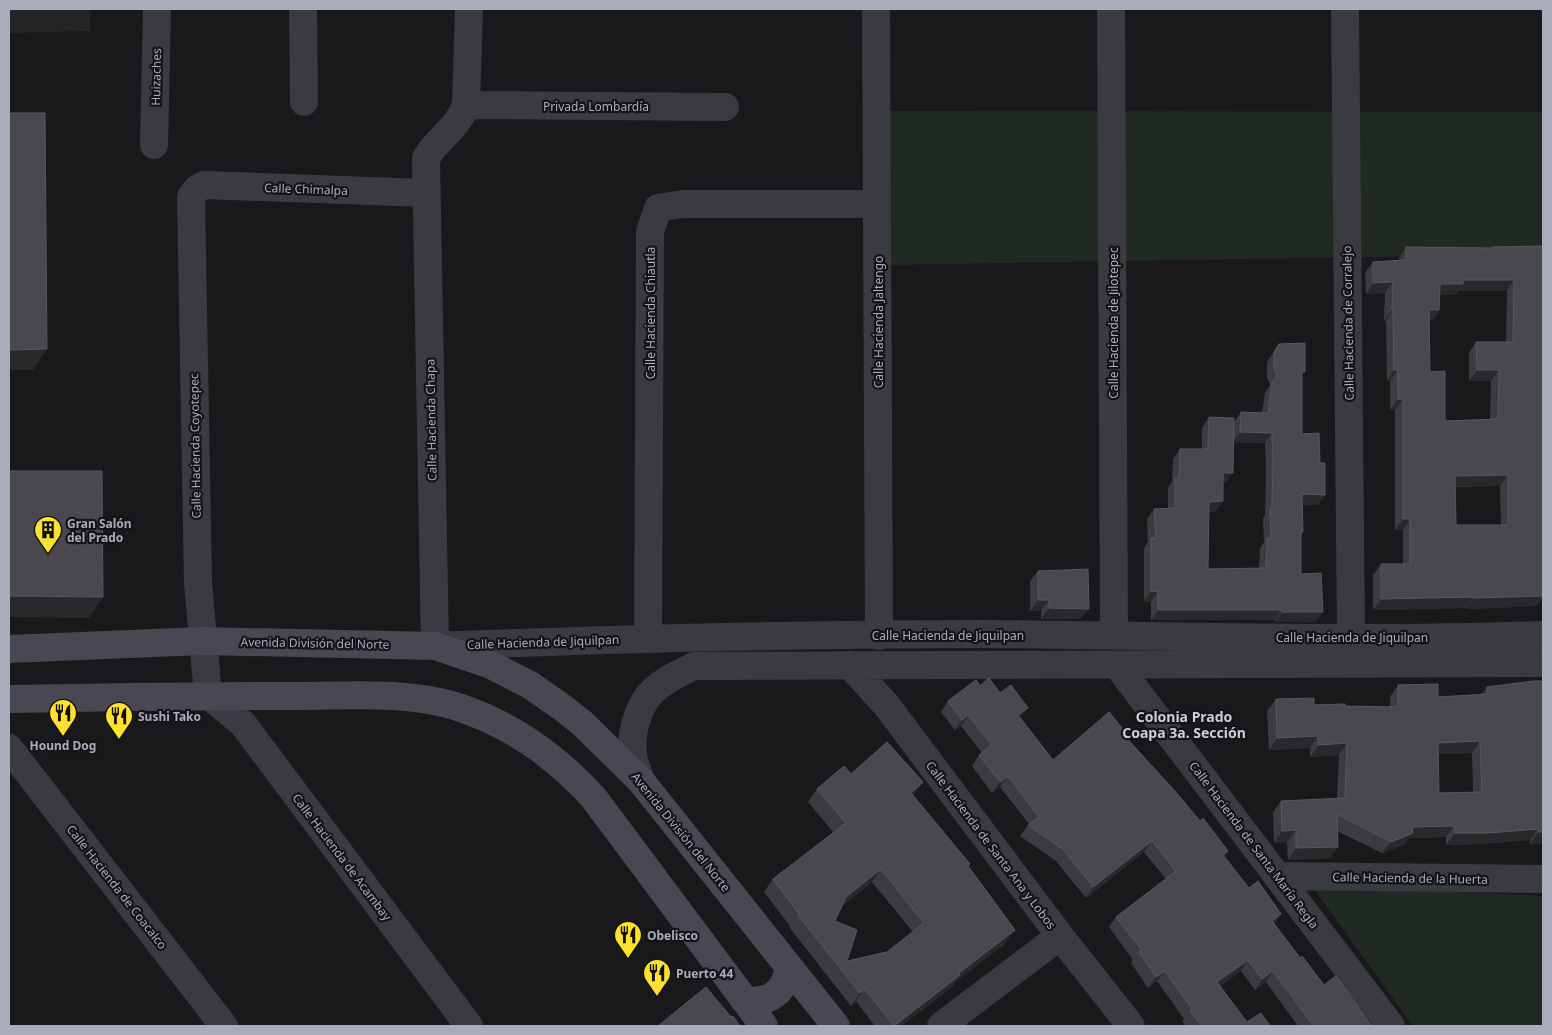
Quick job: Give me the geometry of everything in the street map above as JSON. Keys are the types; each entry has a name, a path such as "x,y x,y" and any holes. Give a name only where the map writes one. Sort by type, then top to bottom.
{"main road":[{"name":"Avenida División del Norte","path":"9,649 202,641 435,646 491,665 530,685 582,723 641,781 836,1026"},
{"path":"9,699 208,695 402,696 454,706 503,725 551,756 573,775 593,797 744,1000 766,1026 770,1015 781,1002 790,997 810,995"},
{"path":"744,1000 760,1001 775,994 787,977 789,967"}],"street":[{"name":"Huizaches","path":"154,145 157,9"},
{"path":"303,9 304,102"},
{"path":"466,105 469,9"},
{"name":"Calle Hacienda Jaltengo","path":"876,9 879,636"},
{"name":"Calle Hacienda de Jilotepec","path":"1111,9 1114,636"},
{"name":"Calle Hacienda de Corralejo","path":"1345,9 1351,637"},
{"name":"Privada Lombardía","path":"466,105 726,107"},
{"name":"Calle Hacienda Chapa","path":"435,646 426,158 433,147 462,117 466,105"},
{"name":"Calle Chimalpa","path":"191,197 197,189 204,185 426,193"},
{"name":"Calle Hacienda Coyotepec","path":"191,197 197,574 208,695"},
{"name":"Calle Hacienda Chiautla","path":"648,638 650,232 658,208 683,204 877,204"},
{"path":"976,665 980,634"},
{"name":"Calle Hacienda de Jiquilpan","path":"435,646 648,638 980,634 1351,637 1543,663"},
{"name":"Calle Hacienda de Jiquilpan","path":"641,781 633,755 632,734 640,711 652,691 673,676 694,666 1117,665 1460,651 1543,634"},
{"name":"Calle Hacienda de Santa Ana y Lobos","path":"850,665 887,706 1060,936 1131,1026"},
{"name":"Calle Hacienda de Santa María Regla","path":"1117,665 1391,1026"},
{"name":"Calle Hacienda de Acambay","path":"208,695 243,724 469,1026"},
{"name":"Calle Hacienda de Coacalco","path":"9,748 224,1026"},
{"name":"Calle Hacienda de la Huerta","path":"1277,876 1543,879"},
{"path":"941,1026 1060,936"}],"shaded area":[{"path":"9,9 90,9 90,31 9,33"},
{"path":"886,111 1543,112 1543,254 887,265"},
{"path":"1311,885 1543,896 1543,1026 1413,1026"}],"building":[{"path":"9,113 45,113 47,349 9,350"},
{"path":"1543,246 1543,596 1381,599 1381,564 1410,564 1410,519 1403,519 1403,399 1398,399 1398,370 1394,370 1393,282 1373,283 1373,262 1406,260 1406,247","holes":["1463,280 1514,280 1513,342 1476,342 1477,370 1499,370 1498,419 1445,421 1445,371 1430,372 1429,310 1439,310 1440,284 1463,284","1508,475 1508,525 1456,525 1455,476"]},
{"path":"1305,343 1305,372 1302,372 1302,434 1319,433 1320,463 1325,463 1325,495 1302,494 1301,574 1321,573 1323,612 1282,612 1282,610 1158,610 1158,592 1151,591 1151,538 1156,538 1154,509 1175,508 1175,478 1179,478 1180,449 1208,449 1209,417 1234,418 1233,473 1223,473 1223,501 1209,502 1208,569 1266,568 1267,538 1271,538 1272,433 1240,432 1241,412 1268,413 1272,382 1277,376 1274,367 1274,352 1279,344"},
{"name":"Gran Salón del Prado","path":"9,471 102,471 103,597 9,596"},
{"path":"1088,569 1089,609 1049,608 1049,600 1038,600 1038,571"},
{"path":"989,678 1000,693 1011,685 1028,708 1018,715 1053,760 1109,712 1130,738 1128,740 1200,821 1203,818 1228,851 1223,855 1249,888 1258,881 1281,914 1272,921 1300,958 1302,956 1324,985 1336,976 1372,1026 1314,1026 1273,971 1262,979 1248,960 1217,982 1247,1022 1261,1013 1270,1026 1202,1026 1190,1011 1192,1009 1165,971 1156,977 1139,952 1142,950 1116,917 1176,871 1152,841 1093,887 1064,850 1028,825 1039,817 1008,776 1000,782 979,755 992,745 968,715 962,720 948,701 976,680 980,686"},
{"path":"1543,681 1543,832 1538,832 1538,829 1488,833 1455,833 1454,826 1412,827 1413,833 1391,842 1337,814 1338,847 1296,848 1296,830 1282,831 1281,801 1345,798 1347,743 1319,745 1318,736 1277,738 1276,699 1314,698 1314,705 1345,704 1345,706 1398,707 1398,685 1438,684 1438,697 1488,694 1487,687","holes":["1480,741 1482,792 1439,793 1438,743"]},
{"path":"887,742 923,782 911,793 970,864 968,866 1015,930 894,1026 865,989 860,993 798,915 773,879 846,823 817,789 844,766 851,774","holes":["881,869 924,923 887,952 847,961 857,930 835,921 846,897"]},
{"path":"706,987 740,1026 658,1026"}],"place":[{"name":"Gran Salón del Prado","path":"48,554"},
{"name":"Hound Dog","path":"63,737"},
{"name":"Sushi Tako","path":"119,740"},
{"name":"Obelisco","path":"628,959"},
{"name":"Puerto 44","path":"657,997"}],"district":[{"name":"Colonia Prado Coapa 3a. Sección","path":"1184,724"}]}
